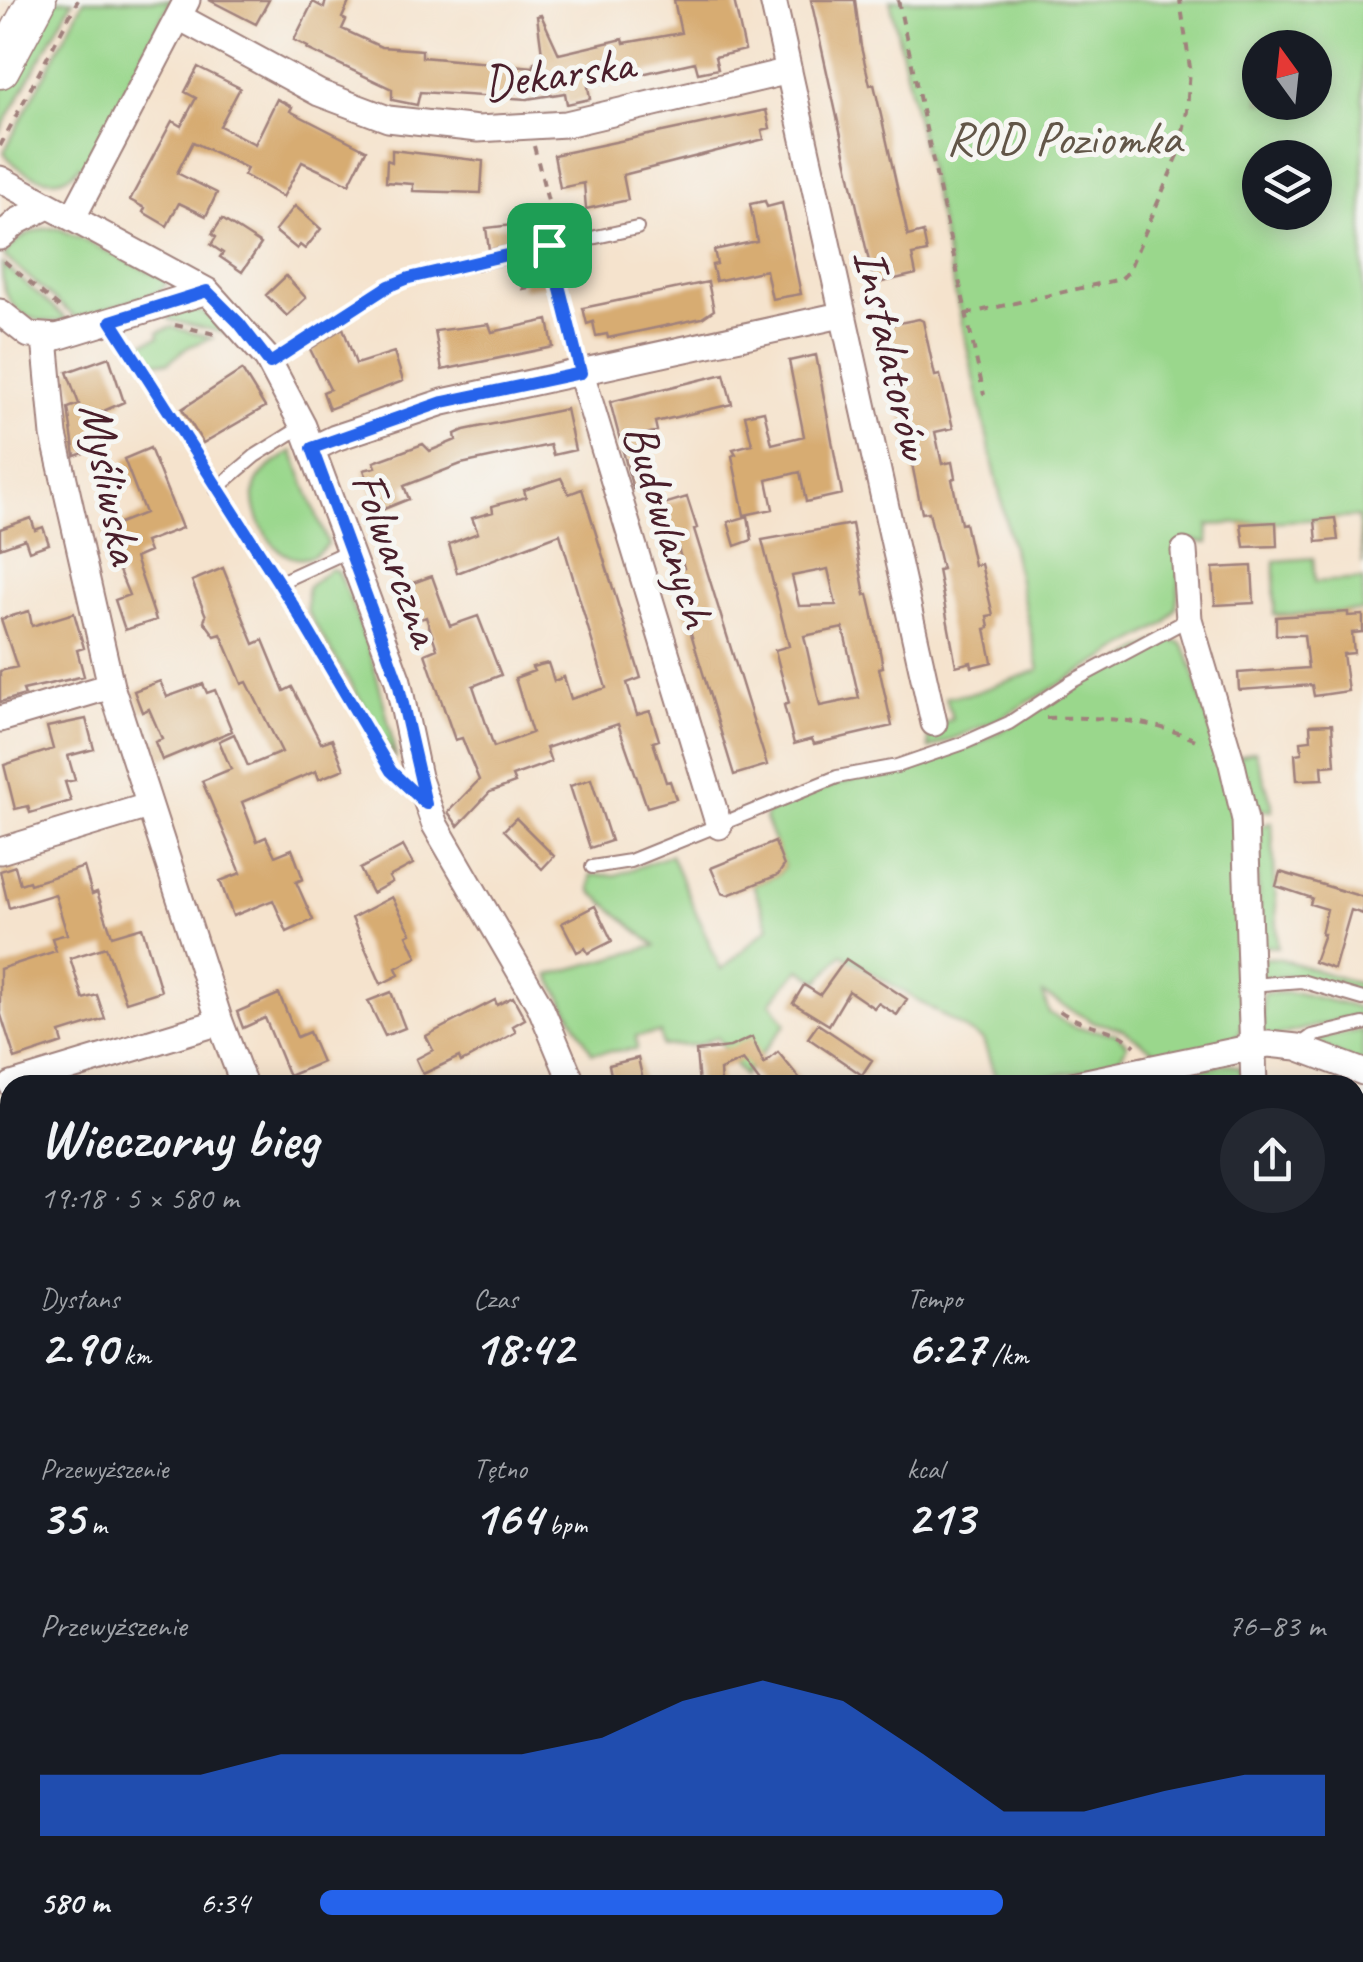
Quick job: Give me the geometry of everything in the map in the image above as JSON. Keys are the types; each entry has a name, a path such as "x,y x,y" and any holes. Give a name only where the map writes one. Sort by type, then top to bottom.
{"main road":[{"path":"0,69 37,0"}],"street":[{"name":"Instalatorów","path":"773,0 934,723"},
{"name":"Dekarska","path":"183,8 320,93 388,119 478,130 566,124 789,71"},
{"path":"72,217 183,8"},
{"name":"Folwarczna","path":"0,180 207,291 239,323 270,363 308,437 398,682 426,804 540,1006 569,1075"},
{"path":"0,238 18,220 48,206"},
{"path":"0,312 28,334 45,338 85,330 207,291"},
{"path":"308,437 443,402 842,315"},
{"name":"Myśliwska","path":"45,338 54,435 111,686 240,1075"},
{"name":"Budowlanych","path":"581,373 719,826"},
{"path":"1184,551 1189,619 1245,820 1253,1075"},
{"path":"0,719 111,686"},
{"path":"0,851 148,806"},
{"path":"44,1075 220,1022"},
{"path":"1163,1075 1268,1044 1297,1046 1363,1072"}],"lane":[{"path":"270,363 399,282 636,228"},
{"name":"Budowlanych","path":"554,244 581,373"},
{"path":"111,321 278,583 391,771 426,804"},
{"path":"216,489 255,456 308,437"},
{"path":"278,583 350,550"},
{"path":"592,866 630,861 814,785 907,763 964,744 1016,719 1071,682 1189,619"},
{"path":"1250,986 1301,981 1363,1000"},
{"path":"1297,1046 1312,1036 1363,1024"}],"path":[{"path":"0,146 78,0"},
{"path":"898,0 984,396"},
{"path":"966,314 1121,279 1128,272 1178,152 1184,125 1190,68 1180,0"},
{"path":"533,128 554,244"},
{"path":"0,258 85,330"},
{"path":"171,324 225,337"},
{"path":"1016,719 1120,718 1166,726 1200,742 1232,764"},
{"path":"1060,1010 1070,1018 1125,1036 1155,1075"}],"green space":[{"path":"48,0 73,0 0,131 0,93"},
{"path":"84,0 171,0 86,167 79,166 61,178 40,178 19,168 4,152"},
{"name":"ROD Poziomka","path":"890,0 1363,0 1363,565 1358,517 1209,525 1208,543 1185,540 1176,608 1166,623 999,719 929,749 928,729 952,719 946,697 974,693 1039,670"},
{"path":"60,229 163,278 166,285 159,292 76,318 4,256 24,236"},
{"path":"2,263 68,320 41,321 19,311 6,292"},
{"path":"193,309 214,317 230,330 224,333 170,320 168,314"},
{"path":"172,327 212,338 188,347 168,363 146,360 134,346 159,337 158,332"},
{"path":"292,451 328,544 312,556 297,558 284,553 262,528 254,497 262,474"},
{"path":"1313,558 1315,582 1363,579 1363,611 1274,615 1275,561"},
{"path":"330,569 337,571 365,640 396,759 307,611 307,588"},
{"path":"1160,639 1181,643 1224,769 1236,824 1243,1022 1237,1038 1165,1058 1122,1029 1093,1022 1043,994 1049,1013 1074,1027 1117,1034 1127,1044 1117,1065 1058,1075 995,1075 983,1040 842,954 819,981 800,969 771,1002 786,1024 744,1075 717,1037 697,1045 662,1046 660,1033 636,1036 637,1049 592,1053 549,975 655,946 591,891 591,875 616,875 671,855 721,970 769,927 753,885 778,875 784,866 765,819 768,812 833,785 866,777 897,776 979,743"},
{"path":"1255,751 1272,811 1251,808 1237,757"},
{"path":"1272,822 1278,947 1260,942 1255,829"},
{"path":"1261,958 1278,958 1363,985 1363,994 1289,976 1260,979"},
{"path":"1263,993 1298,993 1363,1009 1363,1014 1273,1037 1262,1034"},
{"path":"1363,1030 1363,1066 1310,1040"},
{"path":"1227,1064 1240,1068 1242,1075 1172,1075"}],"building":[{"path":"209,0 269,0 256,24"},
{"path":"326,0 350,0 342,29 381,47 422,50 422,57 534,67 534,62 543,61 537,16 541,15 559,54 623,39 624,43 681,33 674,0 734,0 745,50 715,57 718,69 698,73 695,62 588,86 590,99 567,104 565,93 527,99 420,92 417,105 392,100 392,89 294,40 313,2 324,8"},
{"path":"811,0 855,0 861,47 870,85 874,84 908,236 923,232 927,252 912,255 916,274 874,284"},
{"path":"198,67 240,88 220,126 255,144 277,99 292,107 290,111 366,150 349,184 302,162 283,197 244,175 247,168 193,142 177,173 217,193 206,216 179,203 167,226 143,212 145,208 130,200 172,121 181,126 196,98 185,92"},
{"path":"766,110 770,128 762,130 764,139 623,175 628,200 586,209 584,183 560,188 554,155"},
{"path":"392,150 483,161 481,193 413,191 413,184 386,182 387,160 392,162"},
{"path":"765,201 767,207 782,203 801,294 772,299 766,270 716,281 714,250 757,241 750,204"},
{"path":"295,206 321,229 305,249 300,245 297,249 275,231"},
{"path":"222,219 261,244 242,272 220,257 223,253 211,245 216,237 212,234"},
{"path":"540,222 541,239 489,250 486,228"},
{"path":"542,259 549,284 523,289 521,264"},
{"path":"286,276 306,298 287,316 266,295"},
{"path":"708,282 714,310 702,318 608,338 607,334 596,336 593,322 587,324 583,308"},
{"path":"548,320 553,347 442,370 435,331 489,324 492,332"},
{"path":"923,321 935,376 940,375 953,428 935,432 942,464 952,462 961,524 965,523 974,565 981,564 993,615 987,616 989,628 985,629 992,662 972,667 971,662 956,666 938,570 942,569 929,512 922,513 884,326"},
{"path":"343,328 356,364 394,352 403,381 329,409 323,392 330,389 310,349"},
{"path":"816,355 842,494 806,502 800,472 767,480 773,509 744,515 732,456 736,454 733,449 752,444 745,415 764,411 772,444 804,436 789,361"},
{"path":"109,357 124,402 99,413 110,444 75,456 68,408 79,404 67,372"},
{"path":"242,370 265,407 203,443 182,409"},
{"path":"724,374 732,404 655,422 657,431 643,435 650,484 633,489 610,402"},
{"path":"566,409 575,450 553,455 550,445 461,464 404,486 409,499 379,511 364,470 376,467 374,462 423,444 430,451 456,440 455,434 464,430"},
{"path":"150,448 182,528 145,542 149,552 135,558 156,620 125,630 115,600 129,595 102,530 145,513 124,459"},
{"path":"561,478 569,494 582,489 641,678 627,683 637,715 650,711 659,740 653,742 676,799 647,807 618,724 546,748 551,762 512,776 515,783 490,792 458,826 448,812 479,780 462,738 455,740 425,654 437,649 426,617 412,622 399,588 432,576 450,626 478,616 501,675 473,686 494,747 532,733 515,678 534,671 532,667 548,663 554,681 564,677 571,699 606,688 560,534 457,573 449,544 478,533 472,518 493,512 492,506 526,497 524,490"},
{"path":"687,497 767,765 734,775 672,571 684,568 674,535 663,539 658,522 662,520 657,506"},
{"path":"748,516 752,540 735,546 728,522"},
{"path":"31,518 35,530 43,527 49,544 29,551 25,539 0,548 0,529"},
{"path":"1335,518 1338,540 1317,542 1315,520"},
{"path":"1276,522 1277,546 1244,547 1241,524"},
{"path":"852,524 892,726 814,744 812,739 794,744 784,705 789,703 775,650 789,646 762,540","holes":["828,569 836,605 799,606 792,576","843,628 859,698 820,706 804,636"]},
{"path":"1252,566 1254,603 1215,605 1213,568"},
{"path":"223,568 254,644 263,640 284,691 292,687 321,743 332,739 344,769 319,779 316,771 242,802 257,841 266,837 275,856 292,849 303,879 296,882 313,920 287,932 273,900 233,916 220,881 241,873 202,781 231,769 219,741 234,734 248,766 282,752 247,682 242,684 221,634 215,636 204,621 206,616 192,581"},
{"path":"29,611 32,626 74,613 84,648 77,650 84,676 23,690 25,695 0,702 0,671 17,667 1,619"},
{"path":"1348,612 1348,616 1363,615 1363,632 1352,633 1354,653 1343,654 1348,691 1314,696 1312,685 1239,690 1238,673 1308,668 1304,635 1276,635 1276,617"},
{"path":"160,681 167,697 203,684 207,693 215,690 232,731 162,760 155,742 162,739 149,709 142,712 134,691"},
{"path":"86,719 94,749 68,756 75,780 65,782 71,801 30,813 28,806 15,809 4,765 53,749 47,727"},
{"path":"1332,724 1335,765 1322,766 1323,779 1297,780 1295,754 1302,753 1301,741 1311,740 1310,725"},
{"path":"591,779 611,841 590,848 570,786"},
{"path":"516,818 554,856 542,869 504,830"},
{"path":"775,842 784,866 778,875 728,895 722,893 711,868"},
{"path":"403,846 413,864 389,877 392,882 372,893 360,869"},
{"path":"15,866 20,884 84,867 112,936 142,927 161,991 126,1002 106,947 70,958 83,999 97,995 105,1019 60,1033 63,1043 15,1059 0,1012 0,969 56,951 52,938 67,934 55,894 9,908 0,871"},
{"path":"1280,872 1363,897 1363,914 1351,910 1334,969 1314,962 1324,934 1327,909 1310,904 1312,898 1276,886"},
{"path":"392,897 411,933 407,935 417,957 396,968 399,975 381,984 352,918"},
{"path":"595,906 612,941 588,953 585,948 577,952 562,923"},
{"path":"846,959 907,999 897,1015 878,1003 874,1008 849,991 829,1025 793,1003 804,985 820,995"},
{"path":"391,992 405,1028 385,1036 368,1001"},
{"path":"279,994 297,1037 309,1032 322,1062 289,1075 265,1018 243,1028 237,1012"},
{"path":"513,997 525,1019 513,1026 516,1032 461,1062 459,1057 423,1074 416,1059 433,1050 426,1036 495,1000 497,1005"},
{"path":"818,1024 872,1060 862,1075 808,1038"},
{"path":"752,1037 764,1064 778,1052 797,1075 754,1075 743,1060 720,1070 720,1075 698,1075 696,1051 730,1047"},
{"path":"638,1058 642,1075 611,1075 609,1065"}],"route":[{"path":"549,245 581,373 443,402 312,448 398,682 426,804 391,771 296,610 111,321 207,291 239,323 270,363 389,286 549,245"}]}
